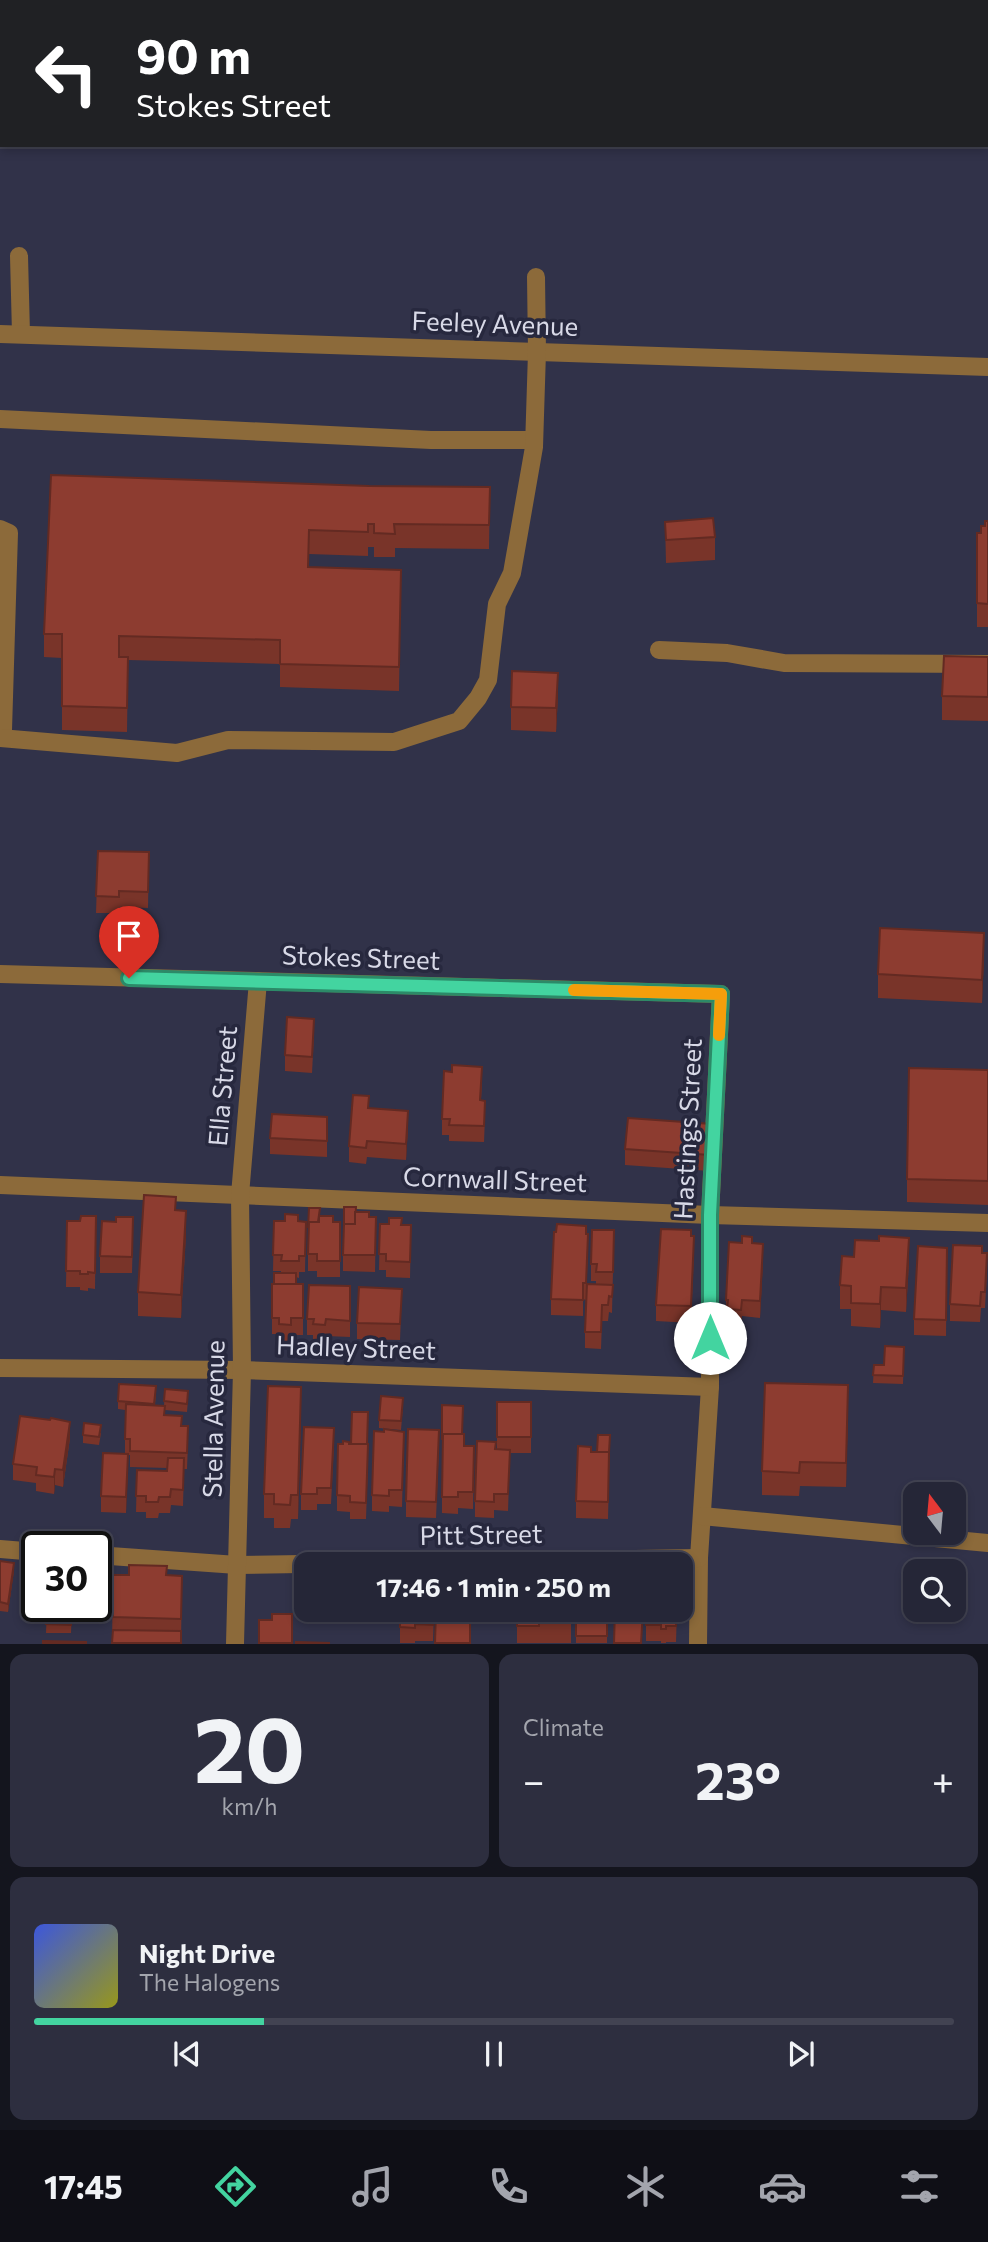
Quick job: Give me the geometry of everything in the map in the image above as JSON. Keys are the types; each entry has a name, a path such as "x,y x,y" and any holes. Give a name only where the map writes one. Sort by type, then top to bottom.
{"street":[{"path":"19,256 20,334"},
{"path":"0,529 9,533 3,730 0,737 177,753 228,740 394,741 459,721 478,698 488,680 497,604 512,573 534,440 536,277"},
{"name":"Feeley Avenue","path":"0,334 988,367"},
{"path":"0,419 431,440 534,440"},
{"path":"659,650 727,653 785,663 988,664"},
{"name":"Stokes Street","path":"0,974 721,994"},
{"name":"Ella Street","path":"240,1195 258,981"},
{"name":"Hastings Street","path":"698,1643 699,1558 710,1387 710,1215 721,994"},
{"name":"Cornwall Street","path":"0,1185 710,1215 988,1223"},
{"name":"Stella Avenue","path":"234,1643 242,1370 240,1195"},
{"name":"Hadley Street","path":"0,1368 242,1370 710,1387"},
{"path":"702,1516 988,1543"},
{"path":"0,1549 21,1551"},
{"name":"Pitt Street","path":"112,1556 237,1565 699,1558"}],"building":[{"path":"51,475 369,486 490,487 489,525 394,524 395,534 374,533 374,524 368,524 368,532 309,530 308,567 401,570 399,667 280,664 280,640 119,636 119,657 128,657 127,708 62,706 62,634 44,634"},
{"path":"713,518 715,537 666,540 665,522"},
{"path":"985,521 988,521 988,604 977,603 977,533 981,533 981,526 985,526"},
{"path":"944,656 988,657 988,697 942,696"},
{"path":"512,671 558,673 556,708 511,707"},
{"path":"98,851 149,852 148,892 119,891 119,897 96,896"},
{"path":"880,928 984,933 982,980 878,974"},
{"path":"287,1017 314,1019 312,1057 285,1055"},
{"path":"452,1065 482,1067 480,1100 485,1101 484,1126 449,1125 450,1119 442,1119 444,1071 452,1072"},
{"path":"909,1068 988,1070 988,1181 907,1179"},
{"path":"353,1095 369,1096 368,1108 408,1111 406,1144 367,1141 366,1148 349,1146"},
{"path":"272,1114 327,1117 327,1141 270,1138"},
{"path":"628,1118 712,1124 710,1155 625,1149"},
{"path":"144,1195 176,1197 175,1210 186,1211 181,1295 138,1292"},
{"path":"344,1207 356,1207 355,1224 344,1224"},
{"path":"309,1208 320,1208 318,1222 309,1222 308,1228"},
{"path":"355,1212 369,1212 369,1217 376,1217 375,1255 343,1255 344,1224 355,1224"},
{"path":"285,1214 298,1215 298,1221 306,1222 305,1256 299,1256 299,1261 281,1261 282,1255 273,1255 274,1221 285,1221"},
{"path":"81,1216 96,1216 95,1273 66,1271 67,1221 80,1221"},
{"path":"319,1216 333,1216 333,1222 340,1222 340,1261 317,1261 317,1254 308,1254 309,1222 319,1222"},
{"path":"116,1217 133,1217 132,1257 100,1256 102,1221 116,1222"},
{"path":"389,1218 402,1218 401,1225 411,1225 410,1262 386,1261 386,1254 379,1254 380,1224 389,1224"},
{"path":"557,1224 586,1226 588,1234 583,1300 551,1299 554,1232"},
{"path":"661,1229 691,1230 691,1236 694,1236 691,1306 656,1305"},
{"path":"592,1230 614,1230 613,1272 596,1272 597,1264 591,1264"},
{"path":"742,1236 752,1237 752,1243 763,1244 760,1301 742,1300 741,1310 727,1309 729,1242 742,1243"},
{"path":"879,1236 909,1238 906,1288 881,1287 880,1304 851,1303 851,1286 840,1285 842,1256 854,1257 855,1240 879,1241"},
{"path":"953,1245 982,1246 982,1253 987,1253 985,1292 981,1292 980,1306 950,1304"},
{"path":"918,1246 947,1248 946,1320 914,1319"},
{"path":"274,1273 296,1273 296,1284 274,1284"},
{"path":"272,1284 303,1284 303,1318 291,1318 291,1325 279,1324 279,1318 272,1318"},
{"path":"587,1284 613,1285 608,1305 602,1305 601,1332 585,1332"},
{"path":"309,1285 350,1286 350,1321 326,1319 325,1325 313,1324 314,1319 307,1319"},
{"path":"359,1287 402,1289 400,1324 357,1323"},
{"path":"885,1346 904,1347 903,1376 873,1375 874,1365 884,1365"},
{"path":"765,1383 848,1385 846,1463 800,1462 799,1473 762,1471"},
{"path":"119,1384 156,1386 154,1404 118,1401"},
{"path":"268,1386 301,1387 298,1495 291,1495 290,1505 274,1504 274,1494 264,1494"},
{"path":"165,1389 188,1391 187,1404 164,1401"},
{"path":"381,1396 403,1398 401,1421 379,1420"},
{"path":"497,1402 531,1402 531,1437 497,1437"},
{"path":"126,1404 165,1406 164,1415 182,1416 181,1426 188,1426 187,1453 130,1451 130,1439 125,1439"},
{"path":"442,1405 463,1406 462,1434 443,1434 442,1439"},
{"path":"352,1412 368,1412 367,1444 351,1444"},
{"path":"20,1416 70,1422 63,1470 55,1469 54,1477 36,1475 37,1467 13,1464"},
{"path":"84,1423 101,1425 99,1437 83,1435"},
{"path":"304,1427 334,1428 331,1488 317,1488 317,1494 301,1494"},
{"path":"384,1429 404,1432 402,1490 389,1490 389,1496 372,1495 374,1431 384,1432"},
{"path":"408,1429 439,1430 436,1502 406,1501"},
{"path":"443,1434 464,1434 464,1446 474,1446 473,1492 458,1492 458,1497 442,1497"},
{"path":"598,1435 610,1435 609,1452 597,1452"},
{"path":"343,1441 349,1444 368,1444 366,1503 350,1502 350,1496 337,1495 338,1444 343,1444"},
{"path":"477,1441 496,1442 495,1449 510,1450 508,1494 494,1494 494,1502 475,1501"},
{"path":"578,1446 591,1447 591,1452 609,1452 608,1502 576,1501"},
{"path":"103,1453 128,1454 126,1497 101,1496"},
{"path":"168,1458 184,1458 183,1490 171,1489 170,1497 159,1497 158,1502 146,1502 146,1496 136,1496 137,1470 167,1471"},
{"path":"0,1561 14,1563 8,1604 0,1602"},
{"path":"129,1565 167,1566 166,1575 182,1576 181,1619 113,1617 113,1575 129,1575"},
{"path":"272,1614 292,1614 292,1643 259,1643 259,1620 272,1620"},
{"path":"46,1622 71,1622 71,1625"},
{"path":"400,1622 433,1622 433,1625 415,1624 415,1628 400,1627"},
{"path":"436,1622 470,1622 470,1643 435,1643"},
{"path":"517,1622 539,1622 539,1626 517,1626"},
{"path":"576,1622 607,1622 607,1636 576,1636"},
{"path":"615,1622 642,1622 641,1643 614,1643"},
{"path":"646,1622 676,1622 676,1626 666,1626 666,1629 661,1629 661,1625 646,1625"},
{"path":"113,1630 181,1631 181,1643 112,1643"},
{"path":"86,1642 86,1643 43,1643"}],"slow traffic":[{"path":"574,990 721,994 719,1035"}],"route":[{"path":"129,978 721,994 710,1215 710,1338"}]}
